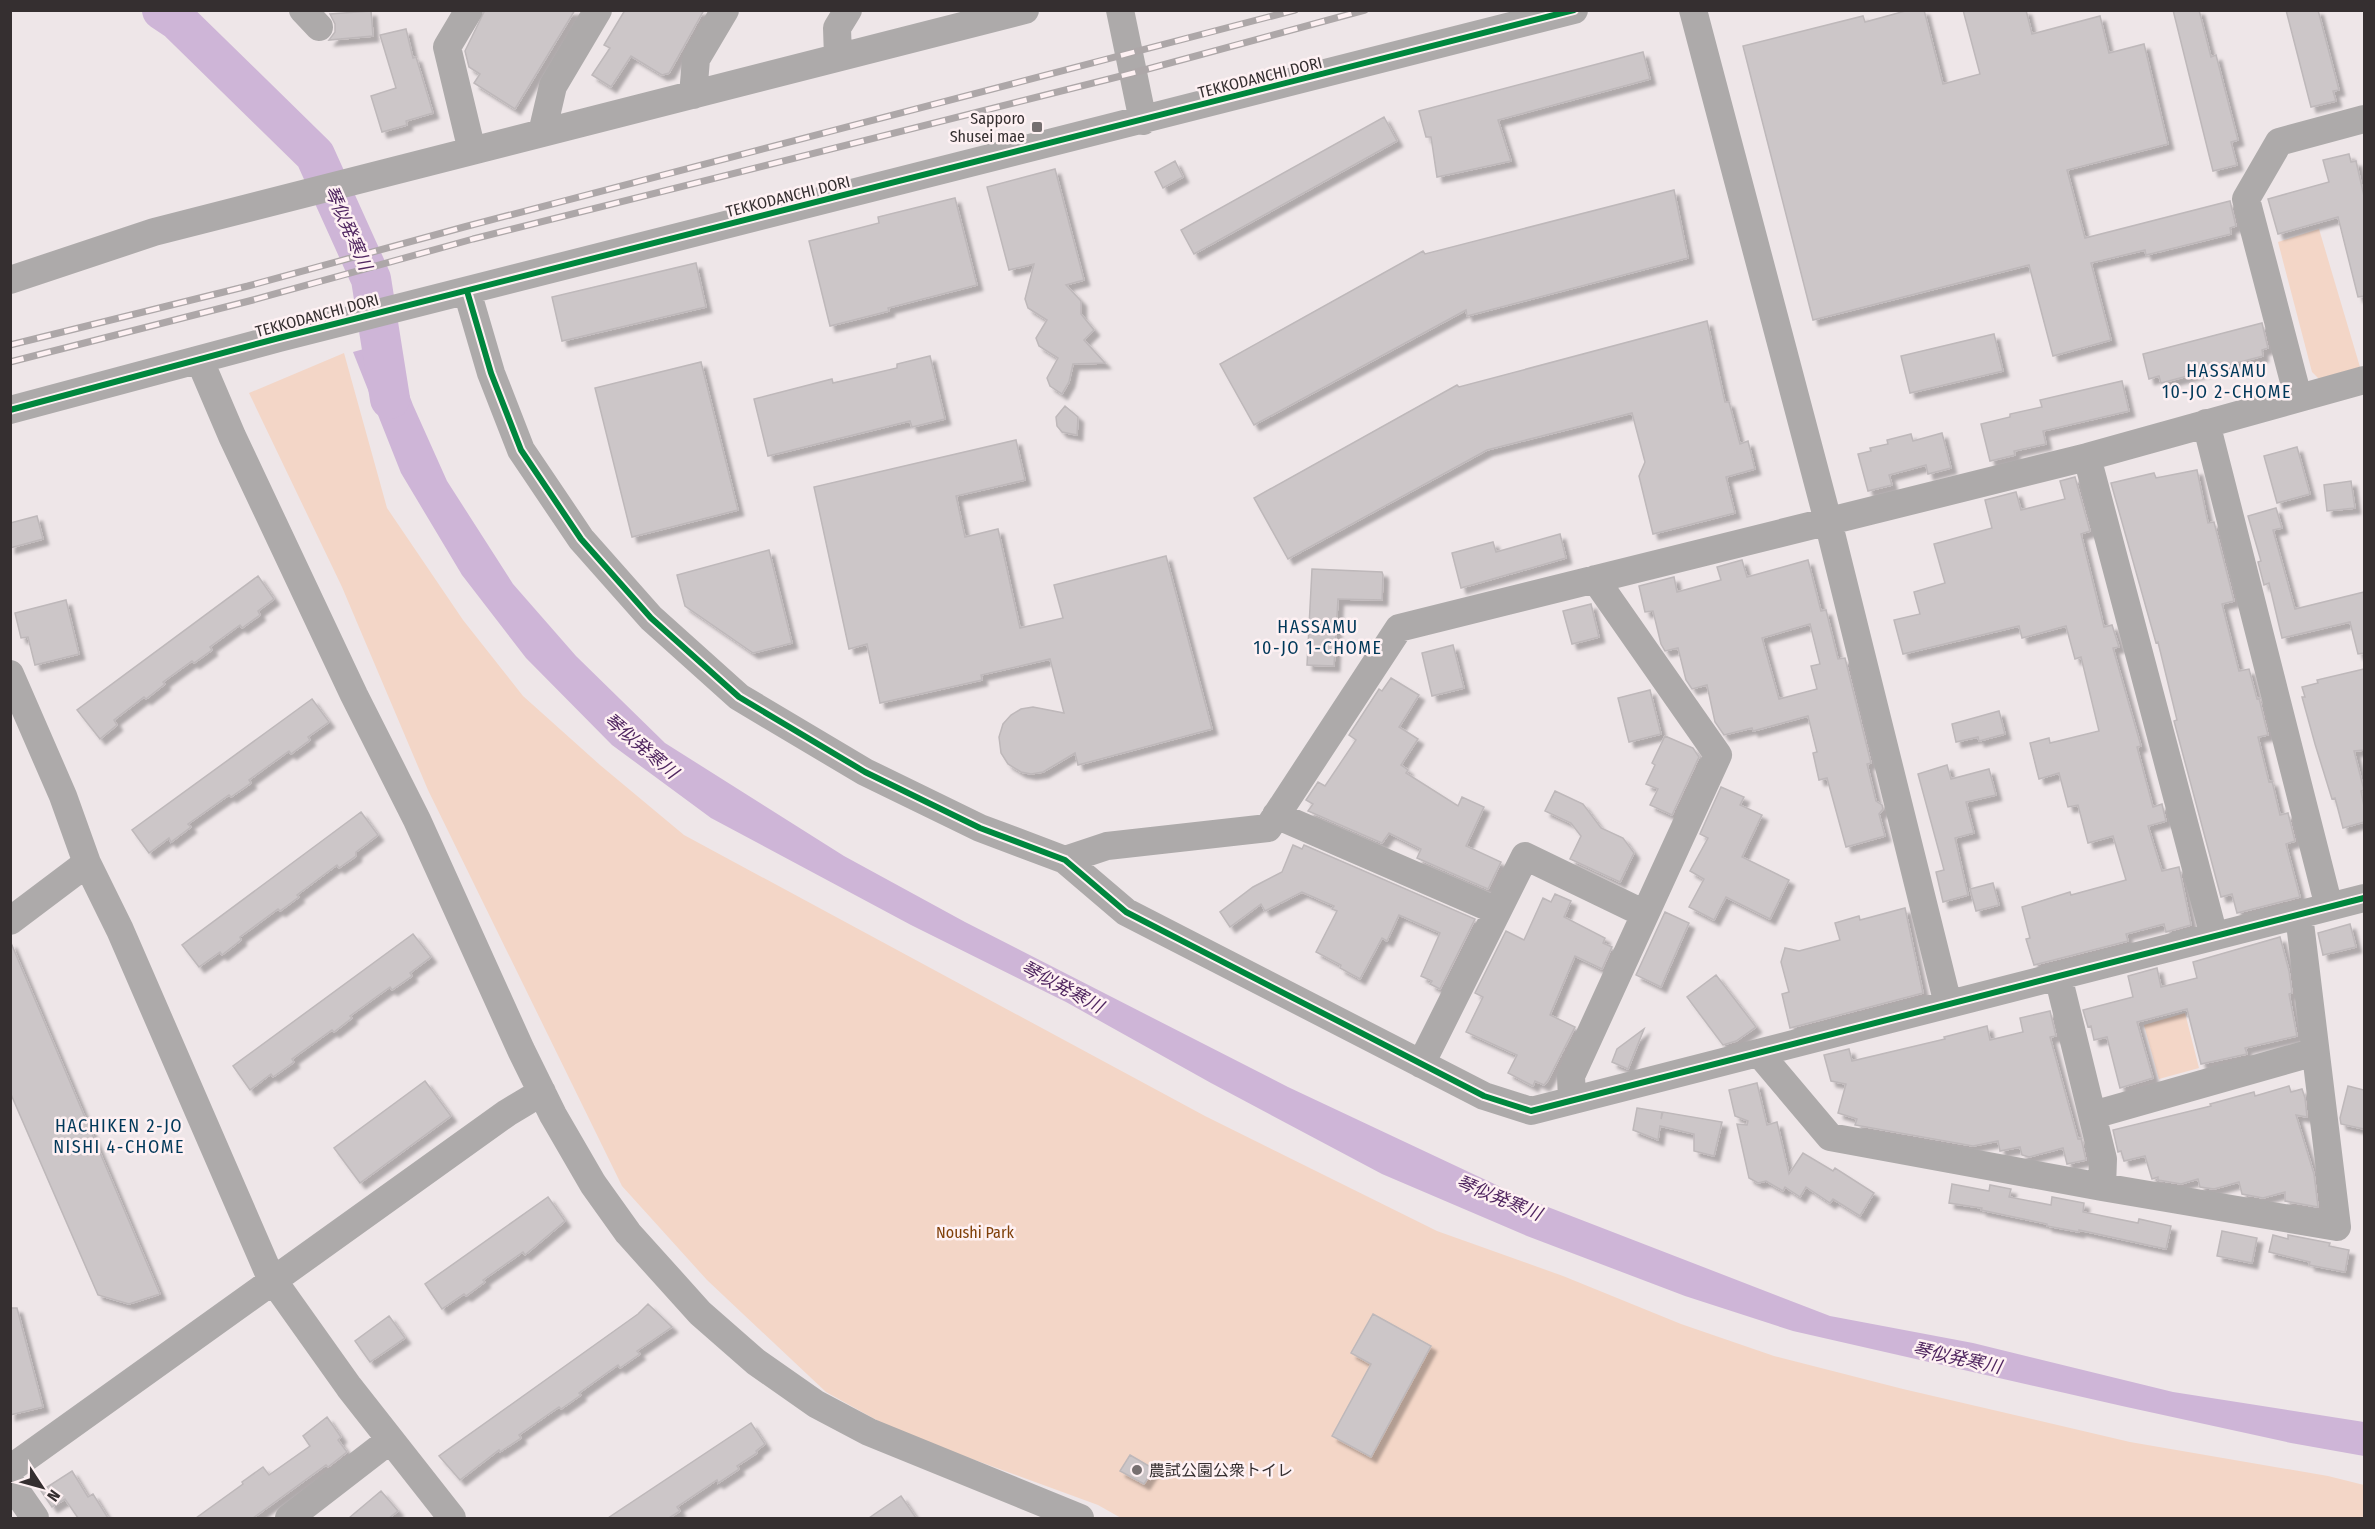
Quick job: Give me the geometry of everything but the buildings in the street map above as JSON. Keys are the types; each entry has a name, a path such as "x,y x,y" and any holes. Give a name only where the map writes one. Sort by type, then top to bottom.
{"street":[{"path":"469,10 447,47 472,151"},
{"path":"542,133 553,86 598,10"},
{"path":"693,94 696,59 726,10"},
{"path":"838,57 837,28 848,10"},
{"path":"10,280 154,232 1024,10"},
{"path":"1120,10 1143,121"},
{"name":"TEKKODANCHI DORI","path":"10,410 279,338 1574,10"},
{"path":"1693,10 1828,521 1948,1004"},
{"path":"2298,397 2246,199 2279,142 2364,119"},
{"path":"457,293 521,450 581,539 651,618 739,698 865,772 980,828 1065,860 1126,912 1421,1064 1484,1095 1530,1111 2364,898"},
{"path":"200,361 232,436 354,695 417,820 542,1092 593,1184 628,1233 700,1312 756,1362 816,1404 869,1432 1080,1518"},
{"path":"1065,860 1107,846 1268,828 1399,628 2087,457 2364,380"},
{"path":"2206,423 2329,907"},
{"path":"2087,457 2214,936"},
{"path":"1572,1100 1571,1076 1718,755 1595,579"},
{"path":"10,674 63,796 87,863 120,930 197,1111 274,1281 349,1387 452,1518"},
{"path":"1276,815 1497,911"},
{"path":"1421,1064 1524,856 1645,914"},
{"path":"10,921 87,863"},
{"path":"1759,1053 1830,1137 2337,1227 2299,915"},
{"path":"2058,976 2103,1159 2103,1187"},
{"path":"2093,1115 2315,1052"},
{"path":"10,1468 507,1113 542,1092"},
{"path":"289,1518 390,1440"},
{"path":"10,1482 35,1518"}],"green space":[{"path":"2319,229 2360,367 2320,380 2312,372 2278,242"},
{"name":"Noushi Park","path":"344,353 387,508 463,620 523,696 600,765 684,835 1205,1116 1437,1231 1563,1276 1681,1324 1774,1356 2130,1442 2328,1476 2364,1485 2364,1518 1121,1518 1098,1505 898,1432 826,1392 707,1280 622,1186 428,790 342,587 249,393"},
{"path":"2185,1013 2199,1068 2159,1079 2144,1025"}],"water":[{"path":"389,342 413,405 447,481 513,584 576,656 665,743 844,856 965,922 1288,1087 1522,1197 1830,1316 1973,1343 2173,1392 2364,1422 2364,1456 2291,1443 1793,1331 1685,1296 1527,1236 1382,1174 1211,1083 1066,1002 911,925 711,818 612,745 526,658 462,575 401,473 353,352"}],"waterway":[{"name":"琴似発寒川","path":"162,10 177,20 315,155 371,279 390,399"}],"railway":[{"path":"10,345 248,286 464,227 1295,10"},
{"path":"10,362 253,300 473,239 1133,73 1365,10"}],"cycle path":[{"path":"10,410 279,338 1574,10"},
{"path":"467,291 491,373 521,450 581,539 651,618 739,697 865,772 980,828 1065,860 1126,912 1484,1096 1531,1111 2364,898"}],"place":[{"name":"Sapporo Shusei mae","path":"1037,127"},
{"name":"農試公園公衆トイレ","path":"1137,1470"}],"district":[{"name":"HASSAMU 10-JO 2-CHOME","path":"2227,382"},
{"name":"HASSAMU 10-JO 1-CHOME","path":"1318,637"},
{"name":"HACHIKEN 2-JO NISHI 4-CHOME","path":"119,1136"}]}
